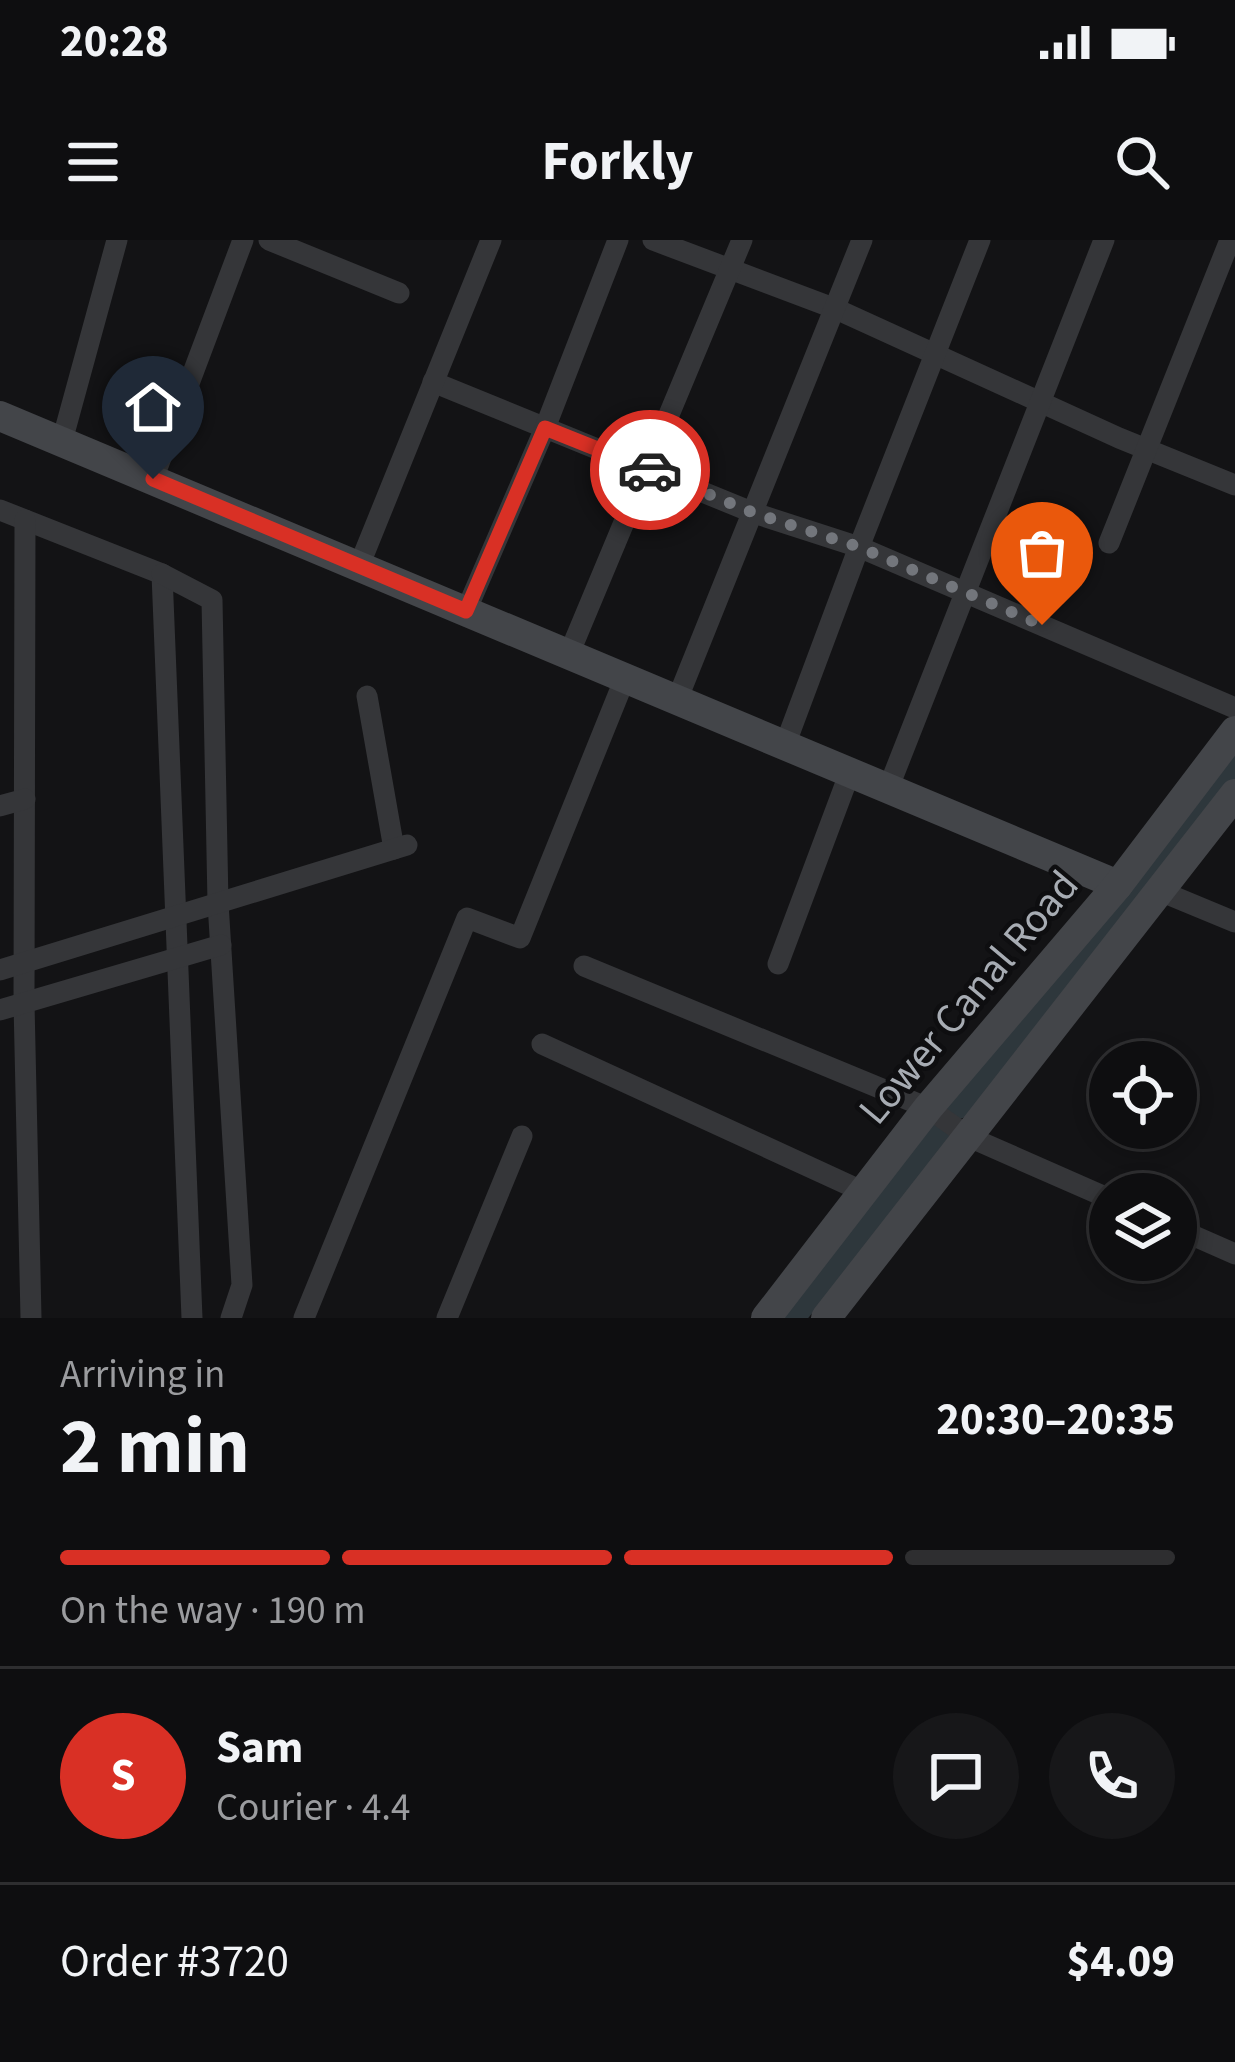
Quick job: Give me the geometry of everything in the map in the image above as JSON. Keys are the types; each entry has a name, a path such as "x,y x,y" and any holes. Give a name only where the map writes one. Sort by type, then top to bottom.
{"main road":[{"path":"0,416 1118,885"},
{"name":"Lower Canal Road","path":"766,1318 928,1108 1118,885 1235,731"},
{"name":"Lower Canal Road","path":"826,1318 1235,794"}],"street":[{"path":"62,441 116,240"},
{"path":"153,479 243,240"},
{"path":"269,240 399,293"},
{"path":"359,566 491,240"},
{"path":"466,611 545,428 618,240"},
{"path":"653,240 836,309 1235,485"},
{"path":"569,655 742,240"},
{"path":"677,700 862,240"},
{"path":"785,746 980,240"},
{"path":"889,789 1104,240"},
{"path":"1109,543 1230,240"},
{"path":"433,382 754,513 859,547 1235,708"},
{"path":"0,510 162,574 212,600 218,903 242,1286 231,1318"},
{"path":"26,520 25,1003 31,1318"},
{"path":"162,574 192,1318"},
{"path":"0,657 25,668"},
{"path":"304,1318 467,918 520,938 625,678"},
{"path":"0,970 401,847 367,695"},
{"path":"778,964 850,772"},
{"path":"0,806 25,799"},
{"path":"1160,891 1235,922"},
{"path":"0,1010 220,946"},
{"path":"584,966 928,1108 969,1137 1089,1190"},
{"path":"542,1044 864,1192"},
{"path":"447,1318 522,1136"},
{"path":"1197,1237 1235,1254"}],"waterway":[{"path":"958,1107 1235,761"},
{"path":"793,1318 938,1133"}],"way so far":[{"path":"650,470 754,513 859,547 1042,625"}],"route":[{"path":"153,479 466,611 545,428 650,470"}]}
